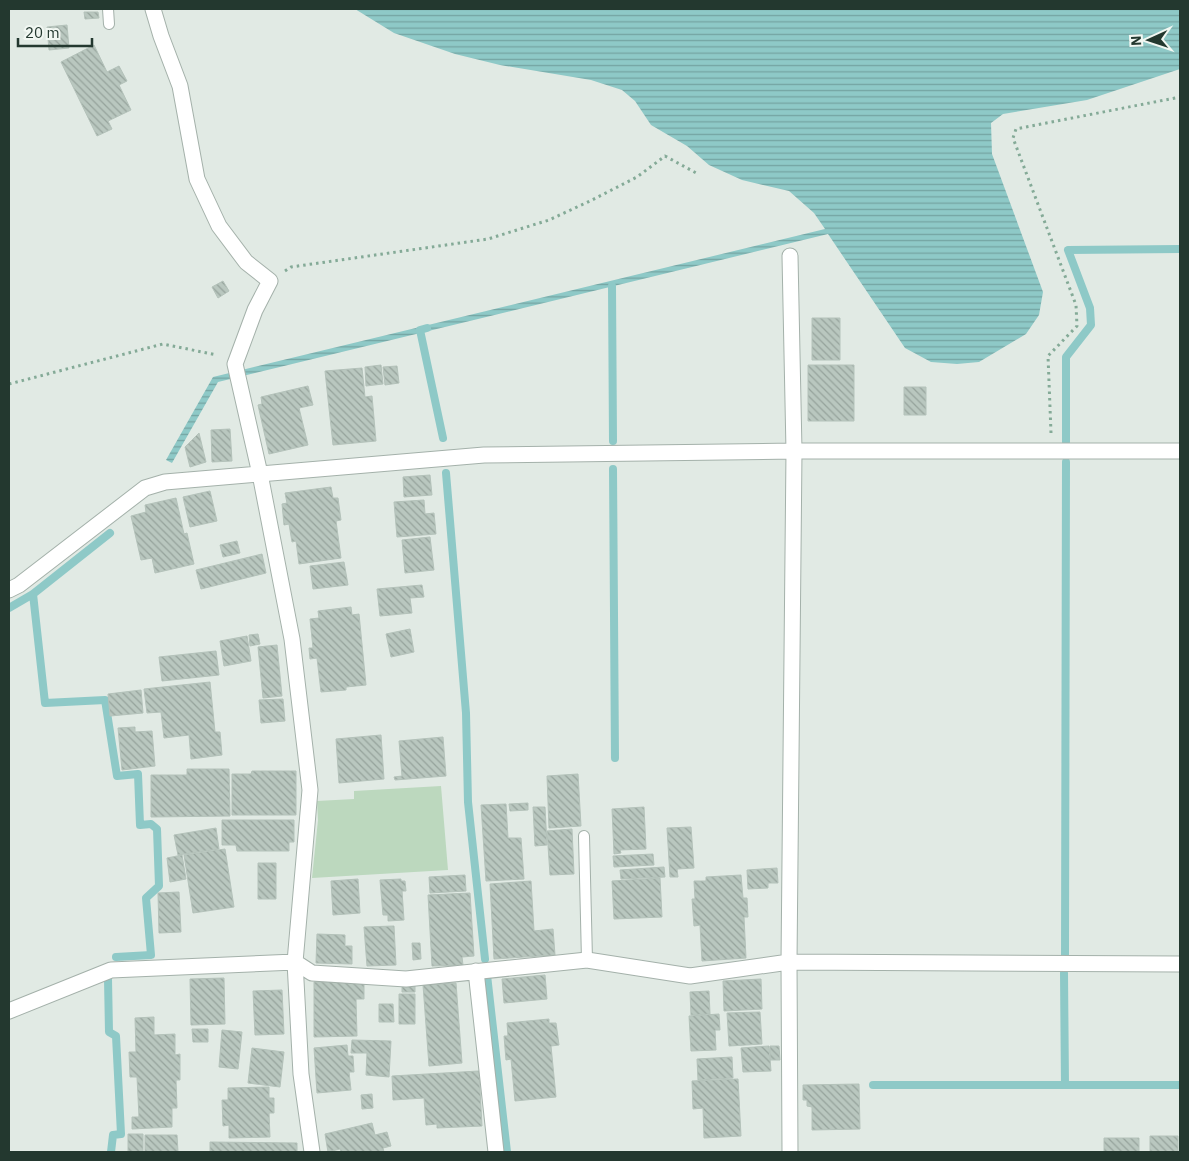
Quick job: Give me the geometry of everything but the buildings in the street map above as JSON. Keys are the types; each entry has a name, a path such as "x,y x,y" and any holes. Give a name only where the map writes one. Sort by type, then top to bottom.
{"street":[{"path":"154,9 161,36 180,86 197,179 219,226 246,262 270,282 255,310 236,362 292,639 310,790 295,962 301,1074 312,1152"},
{"path":"790,256 794,451 789,962 790,1152"},
{"path":"9,590 19,585 145,488 165,482 484,455 794,451 1180,451"},
{"path":"9,1011 111,970 295,962 312,973 406,979 587,960 690,976 789,962 1180,964"},
{"path":"476,971 496,1152"}],"lane":[{"path":"108,9 109,24"},
{"path":"584,836 587,960"}],"path":[{"path":"1052,451 1048,356 1077,326 1076,305 1012,138 1016,129 1180,98"},
{"path":"270,282 291,267 488,239 540,223 637,177 666,156 698,174"},
{"path":"9,384 163,344 236,362"}],"green space":[{"path":"441,786 448,870 312,878 318,820 317,801 354,799 354,791"}],"water":[{"path":"355,9 1180,9 1180,69 1087,100 1003,114 991,123 992,154 1043,292 1039,315 1026,334 979,362 957,364 931,362 905,348 828,234 218,382 172,463 166,460 213,377 825,229 814,213 789,191 742,180 709,165 687,146 651,125 635,101 622,90 591,80 500,65 455,54 394,33"}],"waterway":[{"path":"1066,442 1066,357 1091,325 1090,308 1068,250 1180,249"},
{"path":"612,286 613,441"},
{"path":"427,328 420,330 443,438"},
{"path":"1065,956 1066,462"},
{"path":"613,469 615,758"},
{"path":"446,473 466,713 468,802 485,959"},
{"path":"9,608 33,594 110,533"},
{"path":"33,594 45,703 105,700 117,776 138,774 140,825 151,824 157,829 159,886 146,898 151,955 116,957"},
{"path":"1064,973 1065,1085"},
{"path":"487,975 507,1152"},
{"path":"108,979 109,1032 116,1036 121,1134 113,1135 111,1152"},
{"path":"873,1085 1180,1085"}]}
